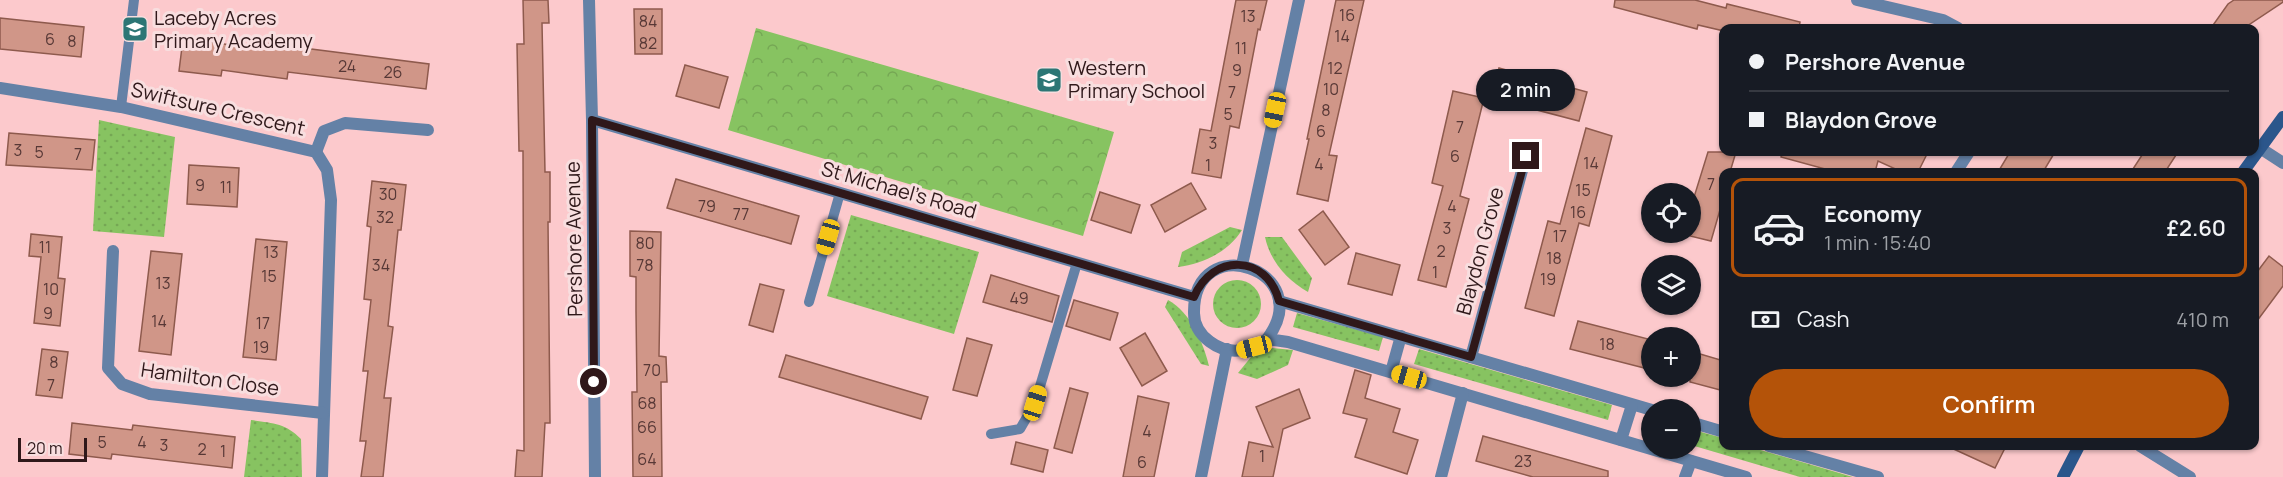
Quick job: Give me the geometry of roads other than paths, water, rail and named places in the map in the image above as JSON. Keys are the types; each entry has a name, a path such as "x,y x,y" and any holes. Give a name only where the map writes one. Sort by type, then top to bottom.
{"main road":[{"path":"2260,148 2283,117"},
{"path":"2063,477 2077,450"}],"street":[{"name":"Pershore Avenue","path":"588,0 592,120 595,477"},
{"path":"1242,265 1299,0"},
{"path":"1857,0 1943,20 1950,24"},
{"name":"Swiftsure Crescent","path":"0,88 121,107 316,152 327,170 331,200 322,477"},
{"name":"St Michael's Road","path":"592,120 1194,297"},
{"path":"316,152 324,131 345,123 428,130"},
{"path":"2260,148 2283,163"},
{"name":"Blaydon Grove","path":"1471,357 1526,156"},
{"name":"Hamilton Close","path":"113,251 108,368 122,384 150,394 323,413"},
{"path":"1242,265 1256,269 1268,278 1277,291 1279,316 1274,330 1267,339 1254,347 1240,351 1227,350 1209,342 1199,331 1194,317 1194,297 1200,284 1210,273 1224,266 1242,265"},
{"path":"1279,301 1641,407"},
{"path":"1391,372 1401,336"},
{"path":"1267,339 1288,342 1746,477"},
{"path":"1201,477 1227,350"},
{"path":"1441,477 1464,393"},
{"path":"1621,440 1632,405"},
{"path":"1701,425 1719,431"},
{"path":"1798,450 1873,476"},
{"path":"2146,450 2190,477"},
{"path":"1685,477 1691,461"}],"lane":[{"path":"121,107 135,0"},
{"path":"809,302 840,193"},
{"path":"990,434 1020,429 1035,403 1077,263"}],"place":[{"name":"Laceby Acres Primary Academy","path":"135,29"},
{"name":"Western Primary School","path":"1049,80"}]}
